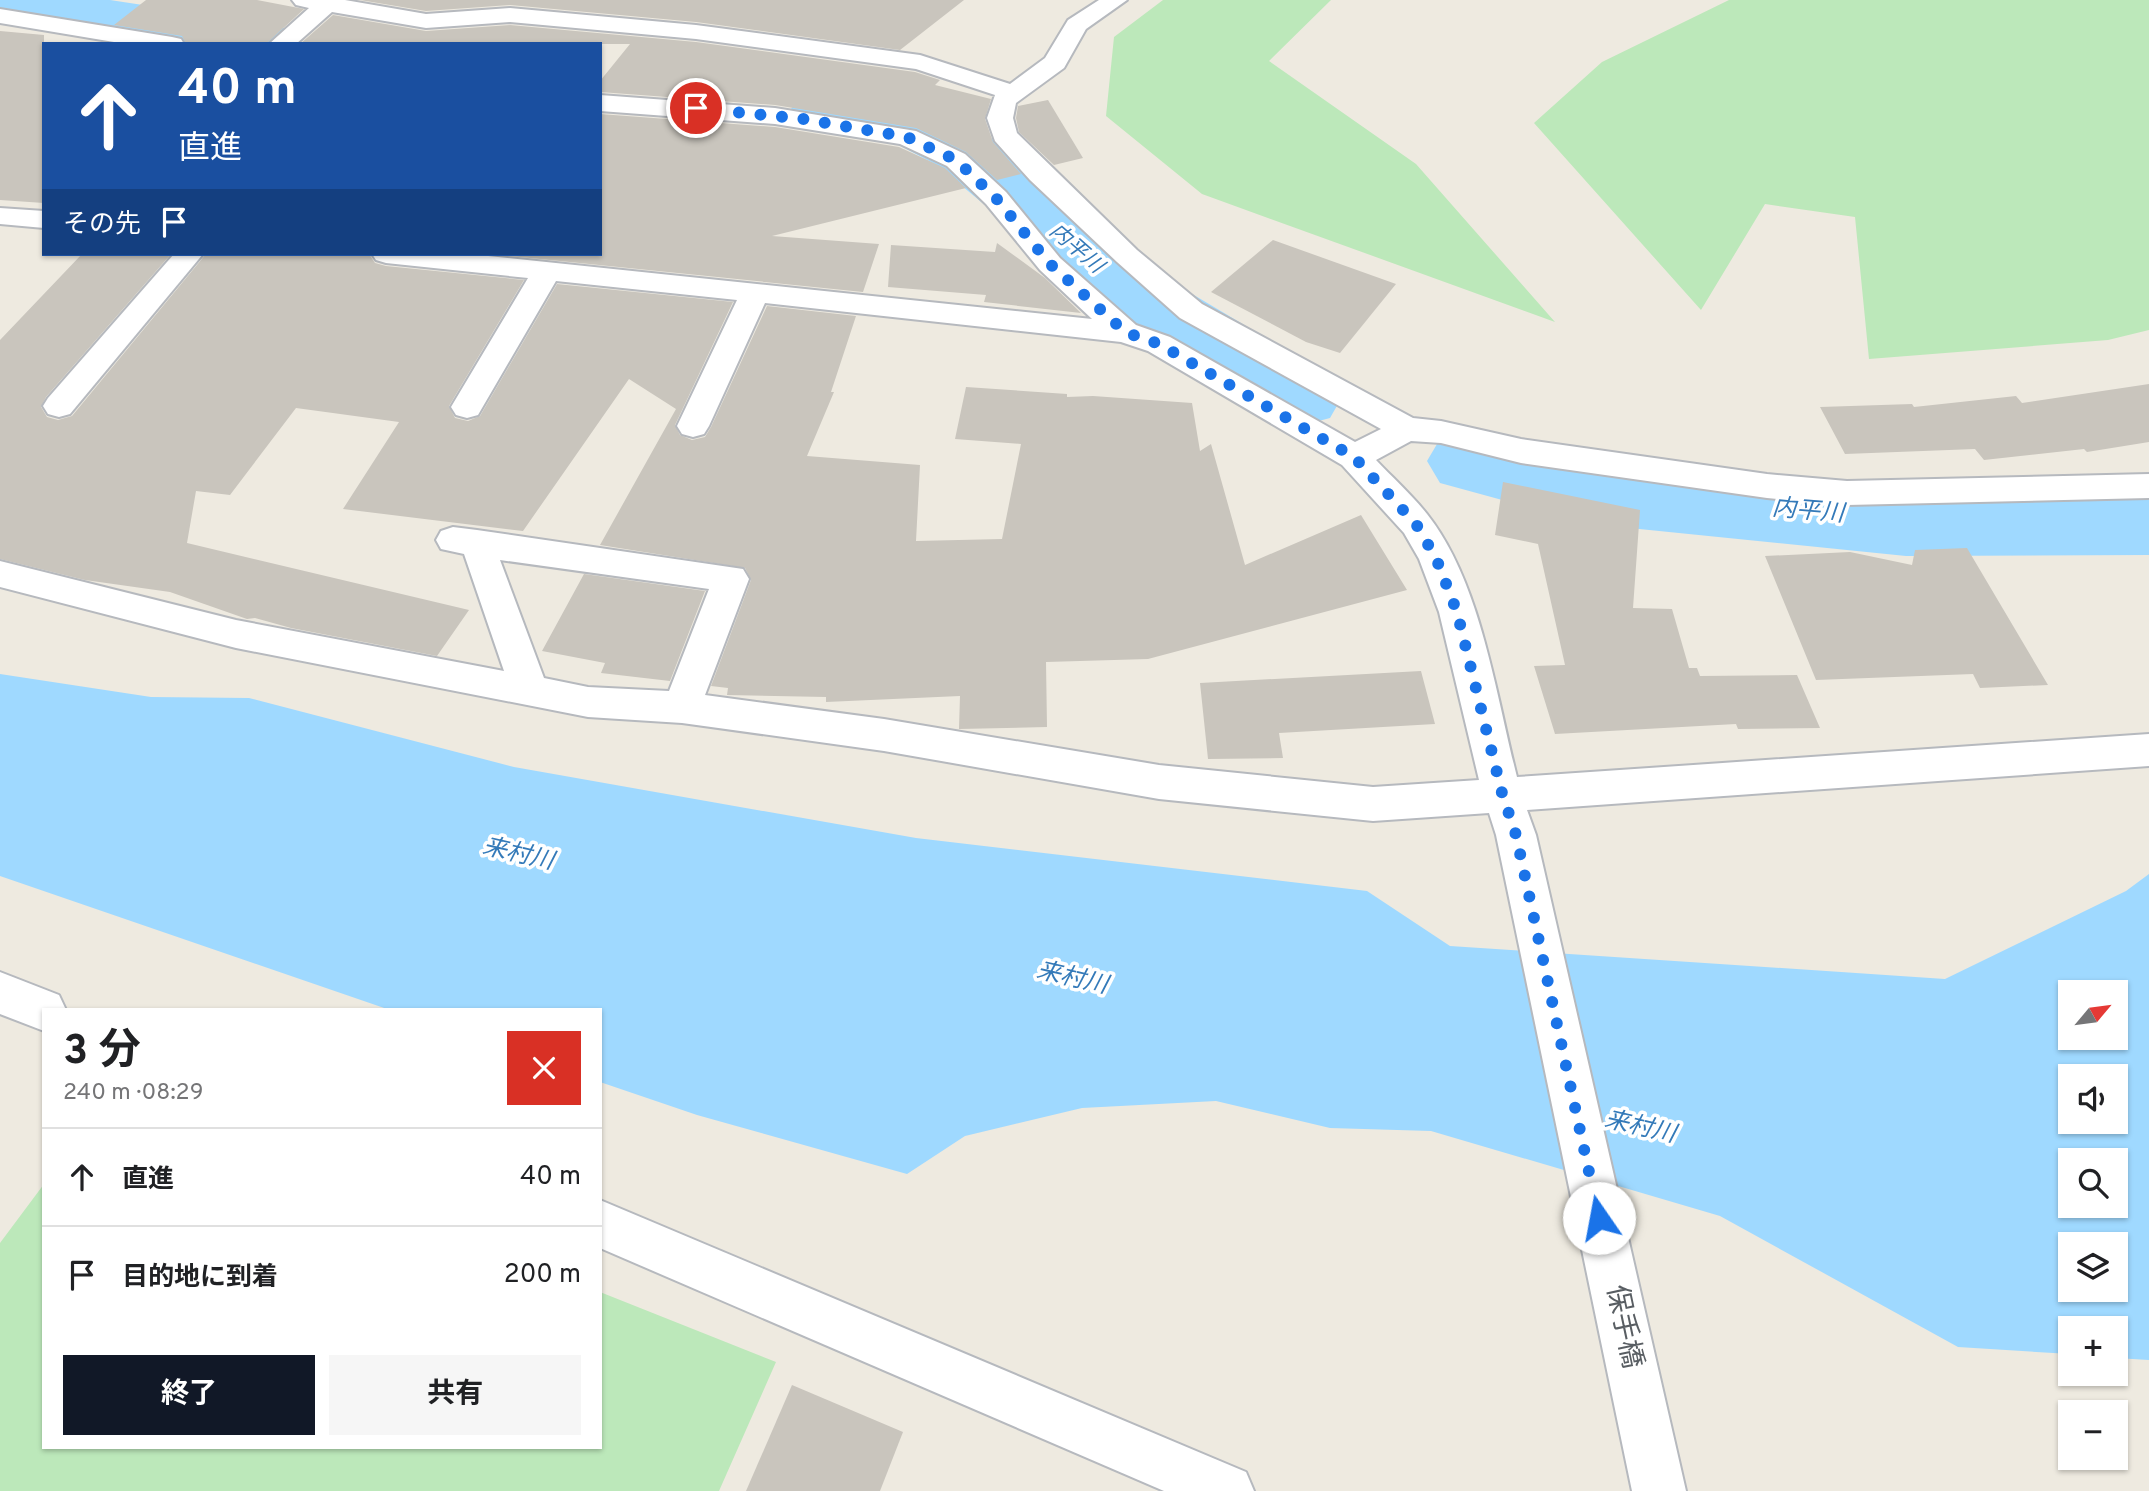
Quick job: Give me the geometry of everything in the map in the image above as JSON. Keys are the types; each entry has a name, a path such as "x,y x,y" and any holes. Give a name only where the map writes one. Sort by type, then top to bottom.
{"street":[{"path":"304,0 330,2 426,20 510,15 710,34 920,62 1013,93"},
{"path":"1115,0 1077,25 1055,63 1004,100 1000,118 1004,135 1040,174 1127,257 1191,311 1407,429 1441,432 1521,452 1767,486 1847,493 2149,486"},
{"path":"284,41 330,2"},
{"path":"0,16 42,12 164,42"},
{"path":"602,103 785,117 907,137 956,160 996,198 1050,264 1125,332"},
{"path":"0,216 42,220"},
{"path":"59,406 187,256"},
{"path":"405,256 1125,332"},
{"path":"467,407 547,271"},
{"path":"693,426 755,293"},
{"name":"保手橋","path":"1125,332 1159,344 1354,457 1416,524 1436,558 1457,612 1509,814 1659,1491"},
{"path":"1354,457 1407,429"},
{"path":"530,692 465,542 731,579 682,707"},
{"path":"0,574 236,634 588,702 682,707 884,735 1158,782 1373,804 1509,814 2149,750"},
{"path":"0,993 42,1009"},
{"path":"602,1225 1227,1491"}],"green space":[{"path":"1163,0 1331,0 1269,61 1416,164 1555,322 1202,194 1106,116 1114,37"},
{"path":"1729,0 2149,0 2149,330 2108,340 1869,359 1855,217 1765,204 1701,310 1534,123 1602,62"},
{"path":"42,1187 42,1449 602,1449 602,1293 776,1362 719,1491 0,1491 0,1243"}],"water":[{"name":"来村川","path":"0,674 151,697 249,698 514,767 916,838 1367,891 1450,946 1945,979 2126,891 2149,874 2149,1360 2128,1359 2128,1316 2058,1316 2058,1353 1958,1347 1720,1216 1431,1131 1330,1128 1216,1101 1082,1108 965,1136 907,1174 697,1115 602,1083 602,1008 384,1008 0,876"}],"building":[{"path":"146,0 257,0 304,9 268,42 185,42 182,36 114,25"},
{"path":"360,0 964,0 900,50 696,22 510,5 426,11"},
{"path":"333,15 426,31 510,25 696,42 915,72 940,80 935,85 991,99 985,119 993,142 1021,174 997,180 966,152 916,128 775,105 602,92 602,79 630,44 302,42"},
{"path":"0,31 44,35 42,203 0,200"},
{"path":"1048,100 1083,158 1054,165 1019,132 1016,118 1018,106"},
{"path":"602,114 775,127 899,147 945,168 966,188 772,236 879,244 863,292 512,256 602,256"},
{"path":"1273,240 1396,284 1340,353 1306,342 1211,292"},
{"path":"997,243 1045,278 1081,313 984,302 986,295 888,287 891,245 995,252"},
{"path":"80,256 169,256 46,397 41,407 47,417 58,420 72,416 204,256 370,256 375,263 386,266 524,280 449,406 455,418 468,421 480,416 557,284 733,302 675,425 680,435 692,440 705,437 711,427 767,306 856,316 831,392 834,392 807,456 920,465 916,541 1002,539 1021,444 955,439 966,387 1067,394 1067,397 1093,396 1192,403 1200,451 1211,444 1245,565 1361,515 1407,590 1148,659 1046,662 1047,727 959,729 960,696 826,702 826,697 727,695 728,688 711,686 751,580 745,568 600,545 676,409 629,379 523,531 343,509 399,422 296,408 230,495 196,491 187,543 469,610 437,656 291,628 255,618 247,619 170,592 85,580 0,559 0,340"},
{"path":"2149,384 2149,442 2087,452 2084,449 1984,460 1975,449 1845,454 1820,407 1912,404 1914,407 2016,396 2022,403"},
{"path":"1503,482 1640,510 1633,608 1672,609 1689,668 1697,668 1700,676 1797,675 1820,728 1738,729 1736,724 1555,734 1534,666 1565,665 1538,544 1495,535"},
{"path":"1967,548 2048,685 1980,688 1973,674 1816,680 1765,556 1850,552 1912,565 1915,550"},
{"path":"584,574 705,591 670,681 601,673 605,663 542,651"},
{"path":"1421,671 1435,724 1279,733 1283,758 1208,759 1200,683"},
{"path":"792,1385 903,1432 880,1491 746,1491"}],"waterway":[{"name":"内平川","path":"0,2 255,42"},
{"name":"内平川","path":"826,109 905,121 962,150 1012,190 1112,281 1300,397"},
{"name":"内平川","path":"1471,461 1590,491 1906,522 2149,521"}],"route":[{"path":"696,108 803,119 907,137 956,160 996,198 1050,264 1125,332 1159,344 1354,457 1383,485 1416,524 1436,558 1457,612 1502,793 1516,835 1599,1218"}]}
